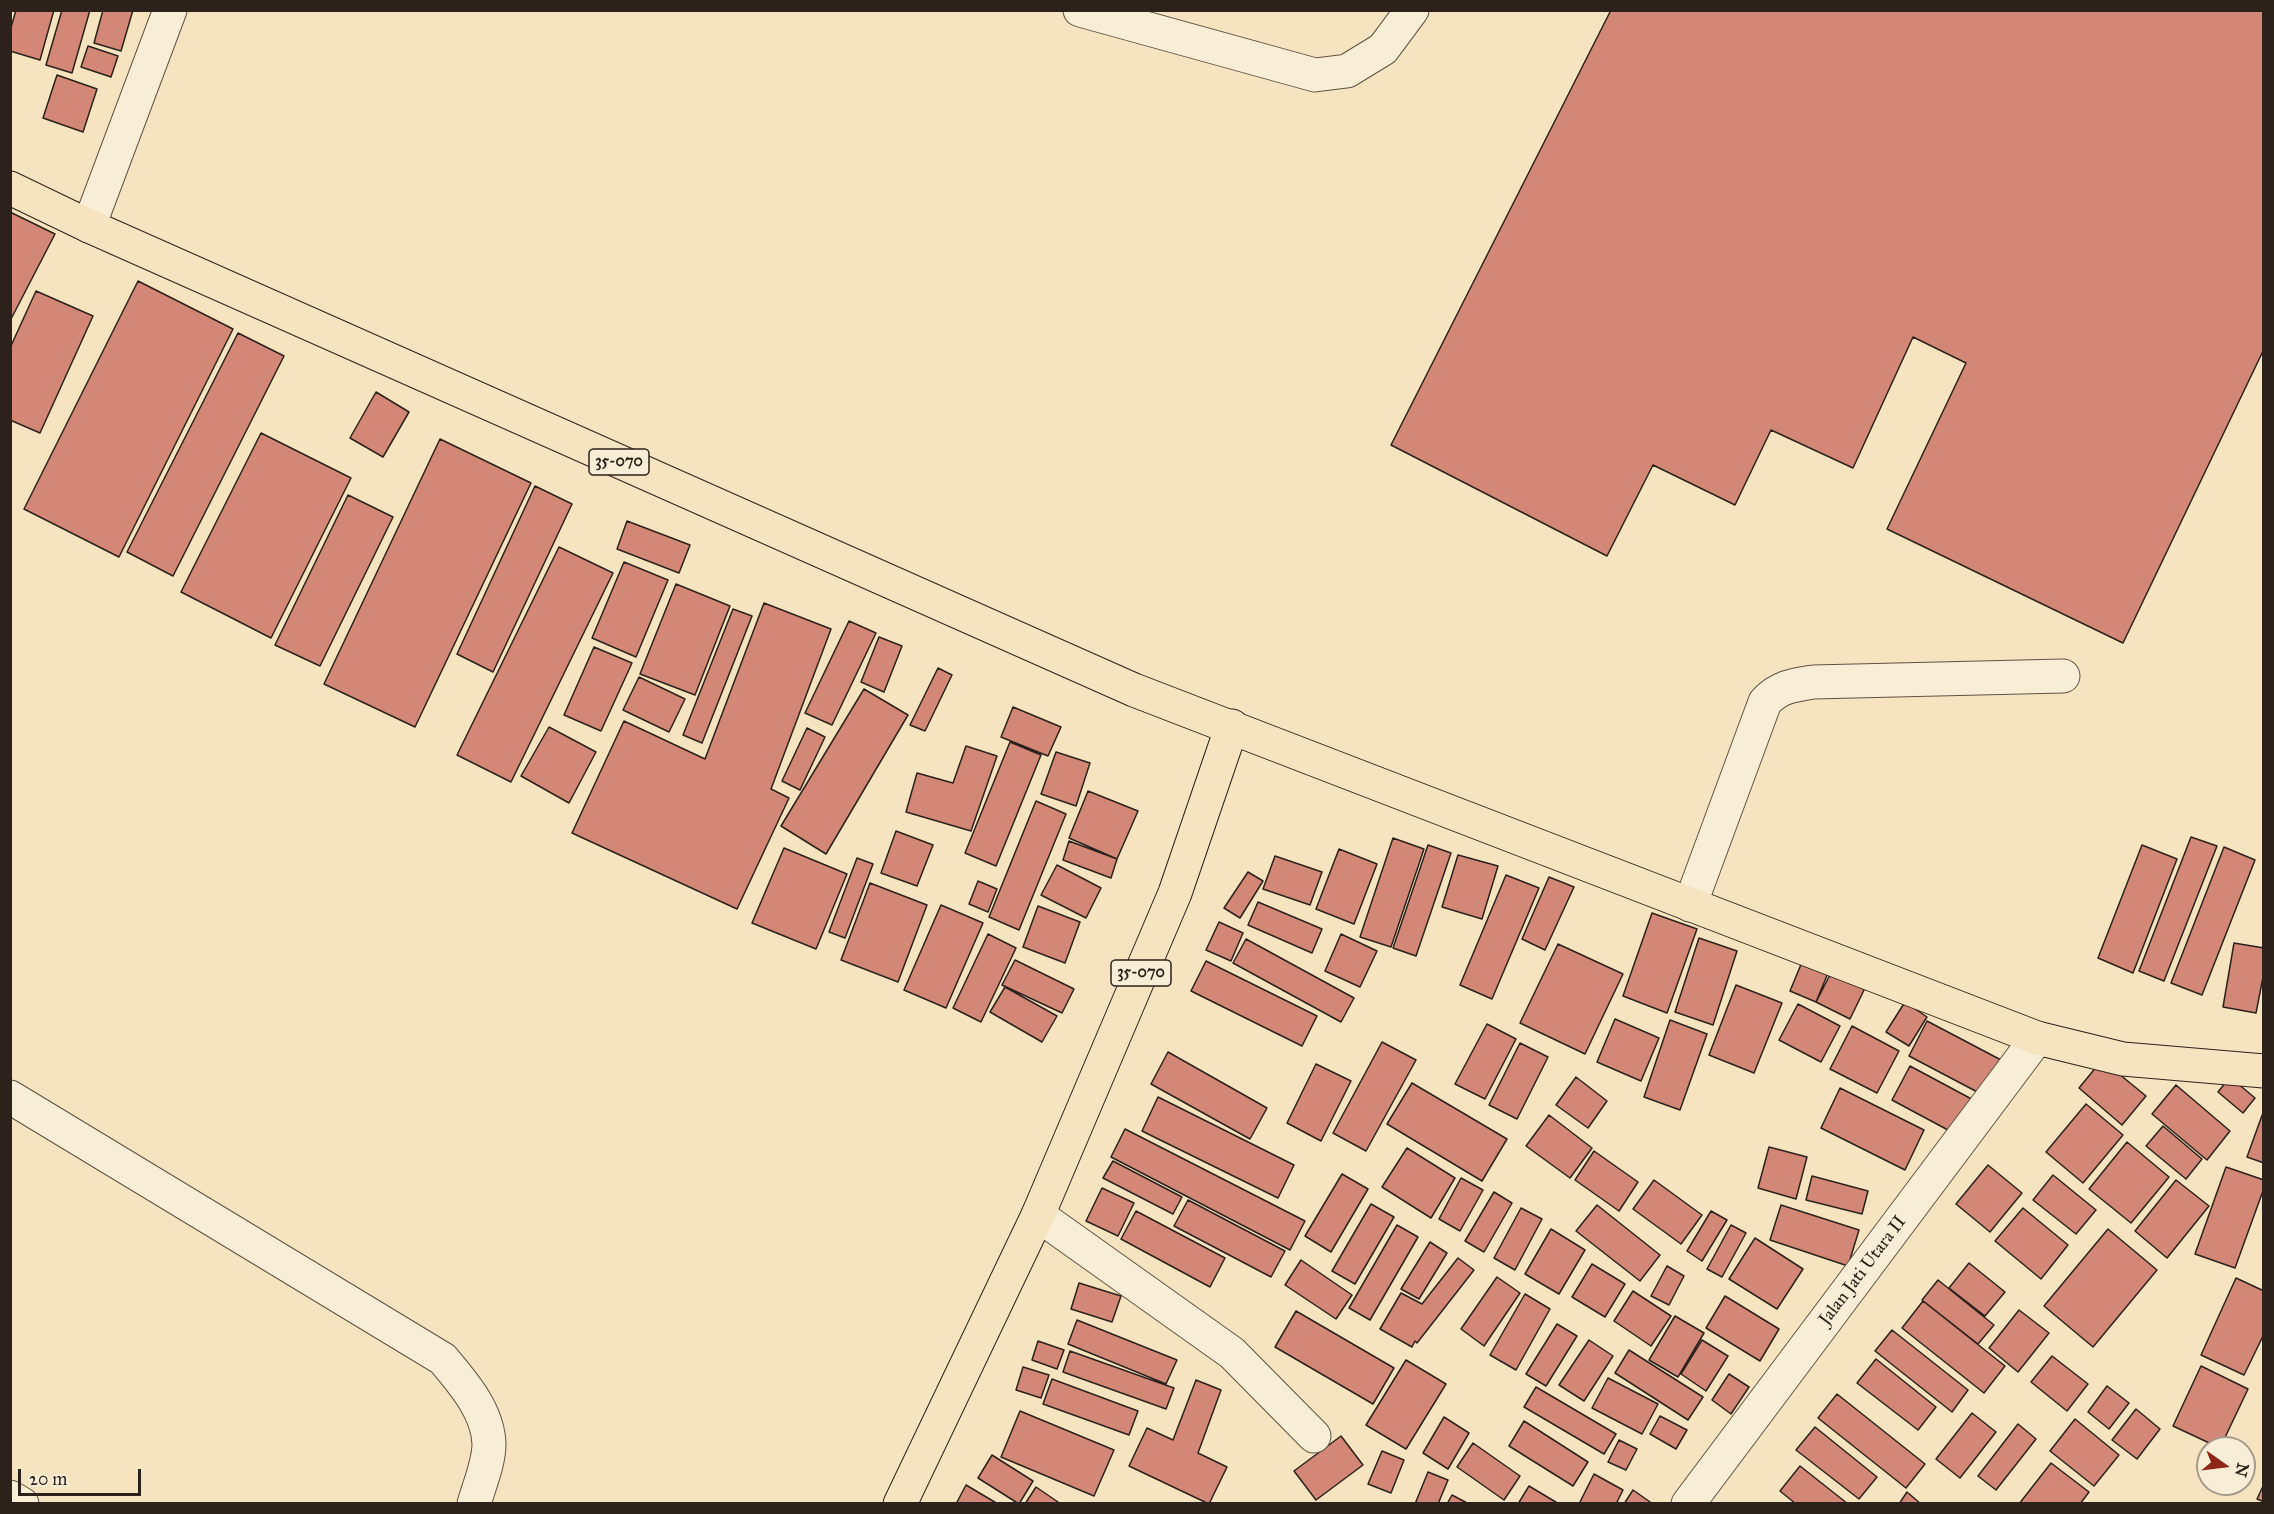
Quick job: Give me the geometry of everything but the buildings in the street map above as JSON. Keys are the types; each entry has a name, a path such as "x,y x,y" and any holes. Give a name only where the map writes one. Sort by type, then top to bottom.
{"main road":[{"name":"35-070","path":"10,188 89,226 1134,690 1232,726 1175,893 1038,1215 900,1503"},
{"path":"1232,726 2037,1038 2123,1059 2264,1071"}],"street":[{"path":"89,226 170,10"},
{"path":"1080,10 1315,75 1347,71 1383,49 1412,10"},
{"path":"1690,905 1765,702 1781,688 1813,682 2062,676"},
{"name":"Jalan Jati Utara II","path":"1688,1503 2037,1038"},
{"path":"10,1097 443,1359 471,1395 482,1416 489,1445 474,1503"},
{"path":"1038,1215 1232,1353 1314,1436"},
{"path":"10,1497 22,1503"}]}
